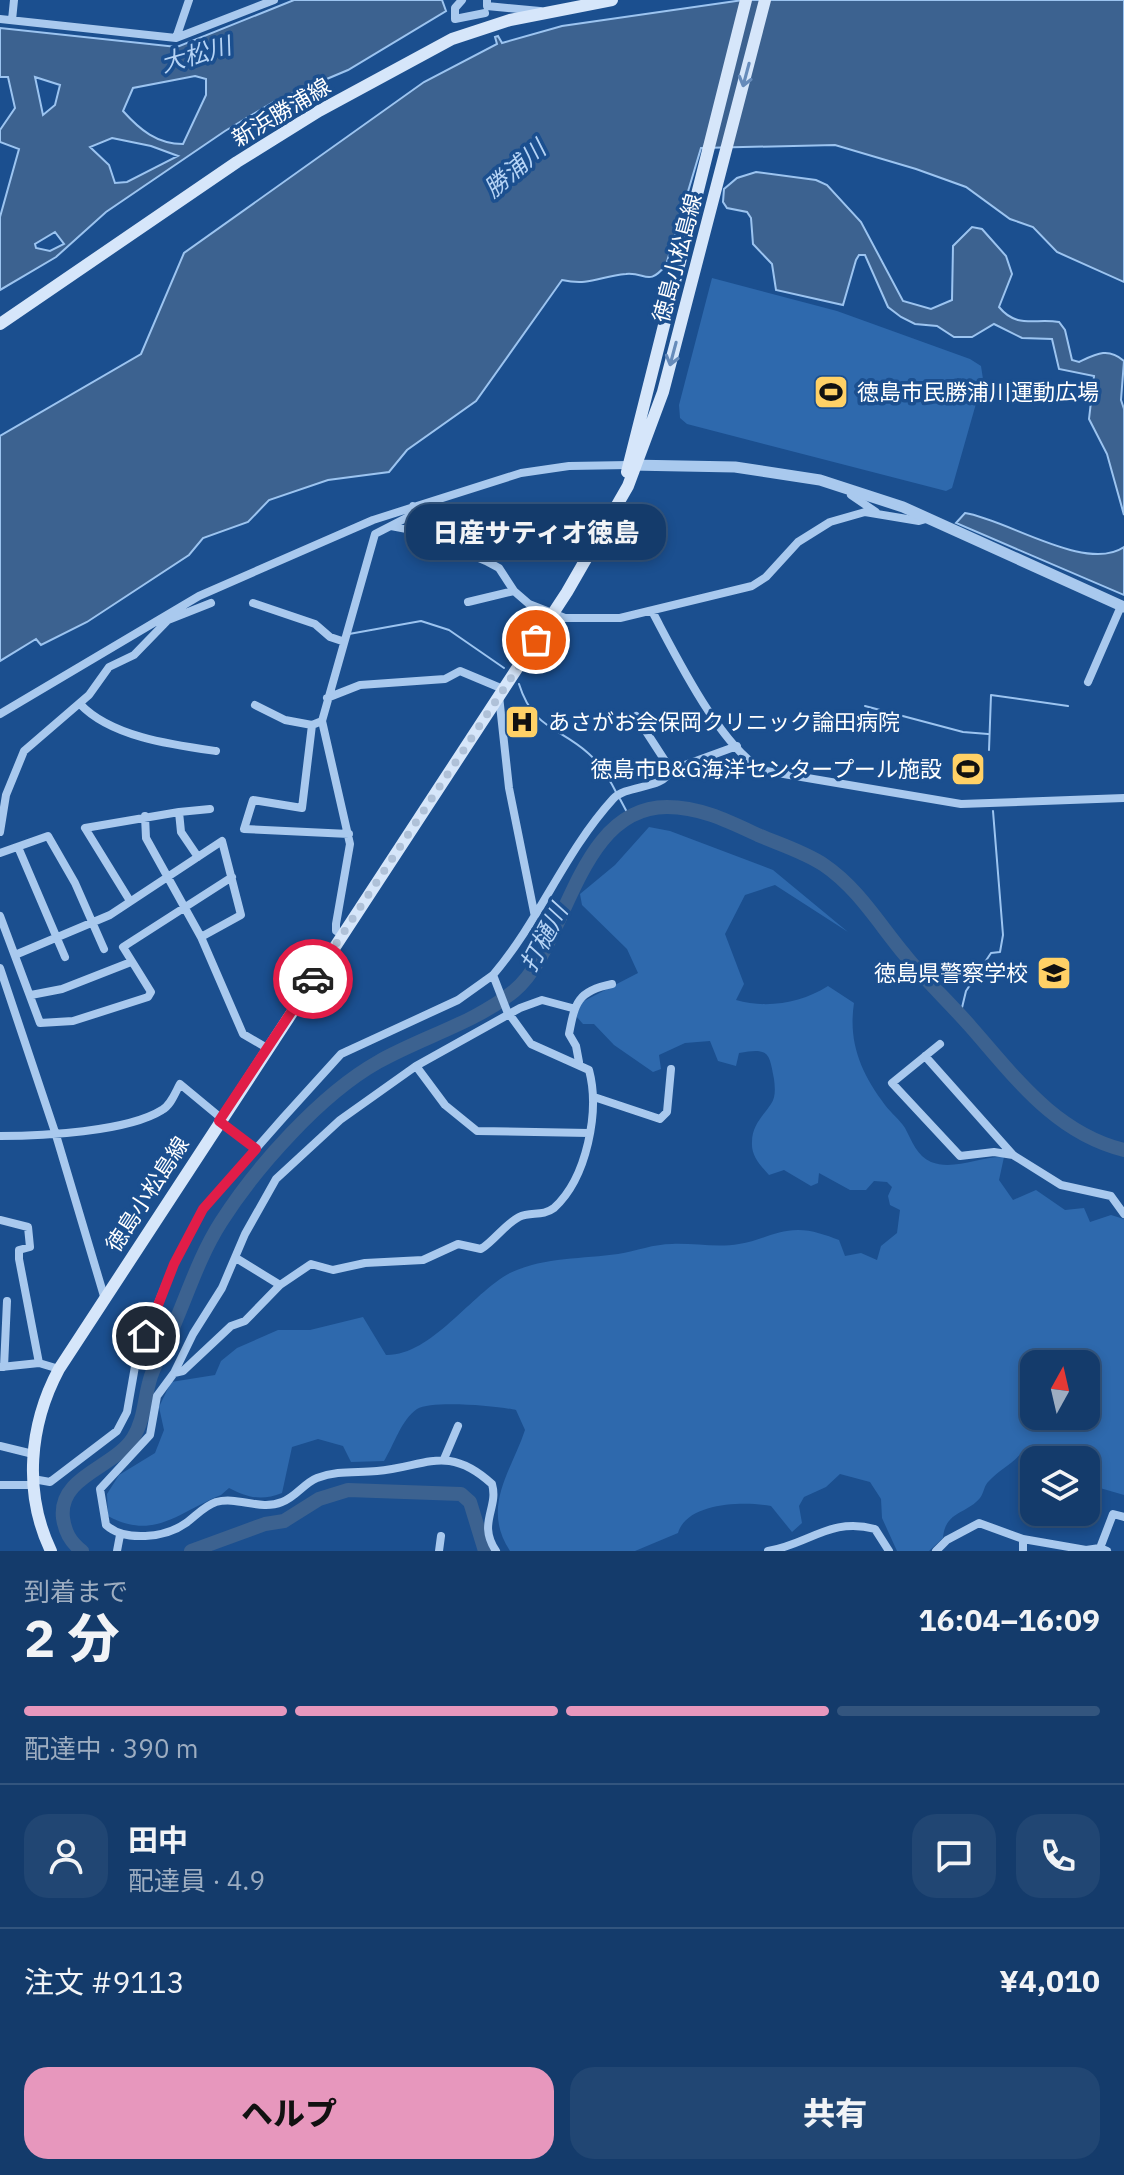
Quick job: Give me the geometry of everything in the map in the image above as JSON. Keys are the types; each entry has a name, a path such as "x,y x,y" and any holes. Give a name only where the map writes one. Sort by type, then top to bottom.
{"main road":[{"name":"新浜勝浦線","path":"3,318 237,162 319,111 452,39 487,11 547,12 602,0"},
{"name":"徳島小松島線","path":"639,448 746,0"},
{"name":"徳島小松島線","path":"51,1551 40,1525 33,1482 33,1454 45,1397 59,1369 552,615 609,520 663,392 765,0"}],"street":[{"path":"12,20 14,0"},
{"path":"176,38 189,1 178,0"},
{"path":"0,19 176,38 274,0"},
{"path":"462,0 455,8 455,19 487,11 547,12"},
{"path":"0,714 232,580 413,506 521,473 569,466 735,467 794,474 838,485 926,519 1122,607 1088,682"},
{"path":"838,485 877,512"},
{"path":"361,526 391,526 410,516 413,506"},
{"path":"391,526 412,530 499,568 514,591 552,615 610,619 752,586 818,528 865,512 919,521 926,519"},
{"path":"342,934 336,931 336,924 349,834 322,721 372,541 381,528"},
{"path":"468,602 514,591"},
{"path":"0,832 6,795 20,757 80,704 109,667 134,655 166,618 211,603"},
{"path":"253,603 315,624 342,641"},
{"path":"652,611 689,681 749,761 766,771 805,775 940,801 975,804 1124,798"},
{"path":"327,698 360,685 445,679 460,671 501,693 514,816 535,917"},
{"path":"80,704 98,718 162,745 216,751"},
{"path":"255,705 285,720 312,725 322,721"},
{"path":"636,716 671,770"},
{"path":"312,725 302,808 253,800 244,829 349,834"},
{"path":"0,1485 50,1482 117,1431 127,1412 137,1355 174,1264 203,1209 341,1054 458,1000 493,977 535,917 576,846 614,797 665,778 671,770 737,746"},
{"path":"130,901 85,828 145,816 210,809"},
{"path":"179,812 181,832 198,857"},
{"path":"145,816 146,838 201,937 243,1034 267,1048"},
{"path":"0,853 48,836 75,883 104,949"},
{"path":"15,955 92,922 224,842 241,915 201,937"},
{"path":"18,847 65,957"},
{"path":"0,916 40,1023 73,1021 148,997 151,992 123,947 232,877"},
{"path":"31,995 62,989 131,962"},
{"path":"0,968 56,1135 104,1296"},
{"path":"174,1373 183,1371 231,1326 245,1321 280,1285 311,1264 333,1270 365,1263 423,1260 458,1244 481,1249 518,1218 543,1214 556,1206 574,1182 589,1133 594,1097 589,1070 579,1062 531,1044 508,1012 493,977"},
{"path":"579,1062 576,1046 569,1034 572,1008 588,993 612,984"},
{"path":"496,1551 486,1520 494,1490 492,1484 444,1459 430,1458 375,1472 334,1472 312,1480 282,1503 258,1506 235,1500 213,1503 185,1524 168,1532 120,1535 103,1521 100,1489 150,1435 157,1396 174,1373 272,1185 283,1170 340,1120 416,1066 508,1012 542,1000 572,1008"},
{"path":"940,1044 892,1083 960,1156 994,1152 1013,1155"},
{"path":"925,1056 1013,1155 1061,1185 1111,1196 1124,1214"},
{"path":"416,1066 445,1105 477,1131 589,1133"},
{"path":"594,1097 660,1119 667,1112 671,1069"},
{"path":"0,1136 56,1135 161,1111 180,1084 256,1149"},
{"path":"0,1220 28,1227 30,1247 19,1250 19,1259 39,1363"},
{"path":"236,1258 280,1285"},
{"path":"7,1301 2,1367 39,1363 59,1369"},
{"path":"444,1459 458,1426"},
{"path":"0,1446 33,1454"},
{"path":"936,1551 973,1524 1023,1539 1086,1550 1104,1549 1113,1514 1124,1517"},
{"path":"768,1551 788,1548 830,1527 859,1525 875,1529 889,1551"},
{"path":"117,1548 120,1535"},
{"path":"439,1551 441,1536"},
{"path":"1023,1539 1023,1551"}],"shaded area":[{"name":"徳島市民勝浦川運動広場","path":"712,278 837,311 970,359 981,366 983,379 952,488 946,491 687,424 680,418 679,405"},
{"path":"649,827 670,831 773,870 848,932 775,885 745,895 725,934 744,984 736,1000 760,1004 784,1003 807,997 828,986 854,1003 853,1031 863,1069 922,1156 931,1162 949,1165 1004,1157 999,1180 1013,1200 1036,1190 1065,1210 1084,1208 1090,1222 1111,1215 1124,1219 1124,1495 1100,1488 1100,1446 1020,1446 1020,1454 987,1483 975,1503 952,1518 943,1538 929,1551 897,1551 882,1518 881,1499 870,1482 840,1474 826,1487 804,1497 799,1506 802,1523 792,1532 771,1506 733,1504 693,1515 678,1533 635,1551 510,1551 502,1535 498,1504 506,1475 525,1430 516,1410 450,1404 425,1406 411,1414 384,1461 351,1462 343,1446 318,1439 292,1447 282,1493 255,1497 229,1488 179,1516 153,1525 124,1523 108,1516 107,1494 119,1475 155,1453 164,1430 159,1407 171,1382 215,1375 221,1361 237,1348 278,1330 310,1330 363,1317 386,1355 403,1353 435,1335 510,1273 549,1261 618,1254 665,1244 731,1245 790,1230 803,1230 839,1240 845,1256 861,1253 877,1260 881,1246 897,1233 900,1210 890,1205 888,1196 892,1187 887,1182 874,1181 866,1190 850,1190 819,1173 818,1183 811,1186 784,1170 769,1175 759,1164 752,1147 752,1136 758,1121 773,1101 775,1085 766,1054 757,1051 739,1053 736,1066 718,1061 710,1041 685,1043 659,1055 661,1069 653,1072 614,1045 594,1024 583,1024 576,1016 582,1002 638,973 627,949 582,905 580,894 615,865"}],"water":[{"name":"大松川","path":"294,0 442,0 446,11 348,70 277,100 225,131 106,212 56,257 0,290 0,217 19,149 0,142 0,130 15,108 8,77 0,77 0,28 177,47","holes":["195,76 206,79 206,95 183,144 165,142 150,135 123,111 133,88","35,77 60,85 55,105 43,115","112,138 151,146 178,156 127,182 115,183 109,165 90,147","55,232 64,244 50,251 36,248 35,244"]},
{"name":"勝浦川","path":"743,0 1124,0 1124,282 1057,252 1033,227 1010,219 966,187 916,169 835,145 701,148 666,265 660,272 651,277 626,274 588,281 562,280 476,401 407,450 389,472 328,480 269,500 248,522 203,538 189,555 87,622 41,645 36,639 0,661 0,436 141,354 184,253 424,82 497,44 495,37 498,36 502,43 562,26"},
{"path":"756,172 816,180 827,185 861,222 903,301 931,309 952,300 953,246 972,227 982,229 1006,256 1012,274 999,307 1006,314 1020,320 1059,322 1065,330 1072,360 1079,362 1096,354 1107,353 1124,361 1121,400 1124,409 1124,515 1107,454 1089,419 1094,376 1059,369 1052,339 1022,338 994,324 972,337 954,337 937,326 915,324 901,317 888,307 865,255 859,255 856,260 843,305 776,290 772,264 753,244 751,218 747,212 727,208 723,202 724,189 737,178"},
{"path":"965,513 1089,554 1108,553 1124,547 1124,595 956,523"}],"waterway":[{"path":"349,634 421,621 449,630 504,668"},
{"path":"519,684 539,719 592,757 617,794"},
{"path":"989,750 991,695 1068,706"},
{"path":"865,706 963,732 988,734"},
{"path":"620,799 629,816"},
{"name":"打樋川","path":"82,1551 67,1532 63,1518 69,1492 133,1438 156,1363 195,1273 221,1222 252,1178 291,1133 356,1076 395,1053 482,1012 514,991 532,971 593,854 612,830 636,813 667,807 702,812 824,865 858,895 913,964 1038,1101 1077,1131 1124,1150"},
{"path":"960,1016 966,991 991,953 1000,952 1003,935 993,811"},
{"name":"打樋川","path":"191,1551 265,1524 284,1521 319,1499 348,1490 461,1494 470,1502 485,1551"}],"way so far":[{"path":"313,979 536,640"}],"place":[{"name":"徳島市民勝浦川運動広場","path":"831,392"},
{"name":"日産サティオ徳島","path":"536,640"},
{"name":"あさがお会保岡クリニック論田病院","path":"522,722"},
{"name":"徳島市B&G海洋センタープール施設","path":"968,769"},
{"name":"徳島県警察学校","path":"1054,973"}],"route":[{"path":"146,1336 174,1264 203,1209 256,1149 219,1121 313,979"}]}
